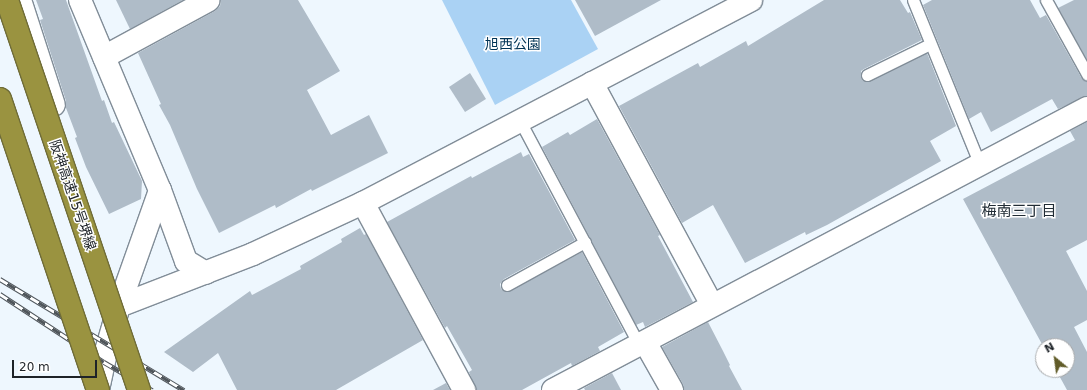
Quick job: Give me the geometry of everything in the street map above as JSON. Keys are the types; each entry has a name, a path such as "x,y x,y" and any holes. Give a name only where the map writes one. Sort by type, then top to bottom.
{"highway":[{"name":"阪神高速15号堺線","path":"7,0 139,390"},
{"path":"0,99 98,390"}],"street":[{"path":"20,0 119,306"},
{"path":"80,0 160,190 186,261 206,273"},
{"path":"104,57 209,0"},
{"path":"119,306 253,254 363,203 751,0"},
{"path":"592,83 712,305"},
{"path":"553,390 1087,108"},
{"path":"98,390 106,351 119,306 160,190"},
{"path":"363,203 464,390"},
{"path":"642,343 672,390"}],"lane":[{"path":"913,0 980,165"},
{"path":"1046,0 1087,74"},
{"path":"867,75 930,44"},
{"path":"520,121 585,242 642,343"},
{"path":"507,285 585,242"}],"green space":[{"name":"旭西公園","path":"442,0 571,0 598,49 495,105"}],"building":[{"path":"36,0 66,0 102,101 104,100 112,123 114,122 142,181 141,199 109,214 86,167 75,138 77,137 66,108 66,101 40,20 43,19"},
{"path":"116,0 183,0 130,29"},
{"path":"221,0 298,0 340,71 307,90 331,135 369,115 388,153 312,191 311,189 276,208 275,205 219,233 197,189 170,125 159,105 161,104 138,53 215,11 220,6"},
{"path":"575,0 661,0 595,36"},
{"path":"824,0 900,0 908,13 910,12 922,40 864,69 861,71 861,78 863,81 870,81 927,53 956,126 930,141 941,161 827,225 806,235 805,232 745,263 713,205 682,223 619,106 698,63 700,67 746,41 748,46"},
{"path":"932,0 1030,0 1040,18 1046,15 1081,77 1087,81 1087,96 1058,109 1052,99 991,132 981,112 969,119 923,5"},
{"path":"1074,0 1087,0 1087,60 1058,8"},
{"path":"470,73 486,99 465,112 449,87"},
{"path":"597,119 660,235 658,236 693,302 645,327 643,322 636,325 542,147 568,132 570,135"},
{"path":"1087,122 1087,240 1066,251 1087,291 1087,320 1074,327 1087,352 1087,390 1067,390 1060,378 1075,378 1075,338 1039,338 963,199 1075,140 1070,131"},
{"path":"521,152 523,157 529,154 575,240 504,279 500,284 501,289 506,292 510,291 582,252 624,332 598,347 600,351 572,366 571,363 522,390 476,390 469,372 472,370 447,326 445,328 387,222 471,176 472,178"},
{"path":"360,228 364,235 366,234 423,340 336,390 237,390 218,353 193,372 164,352 250,291 252,295 301,269 300,266 342,242 341,239"},
{"path":"708,322 742,390 684,390 683,384 662,347"},
{"path":"612,373 621,390 585,390 584,388"},
{"path":"446,383 450,390 433,390"}],"railway":[{"path":"0,279 184,390"},
{"path":"0,294 104,362 152,390"}],"district":[{"name":"梅南三丁目","path":"1019,212"}]}
